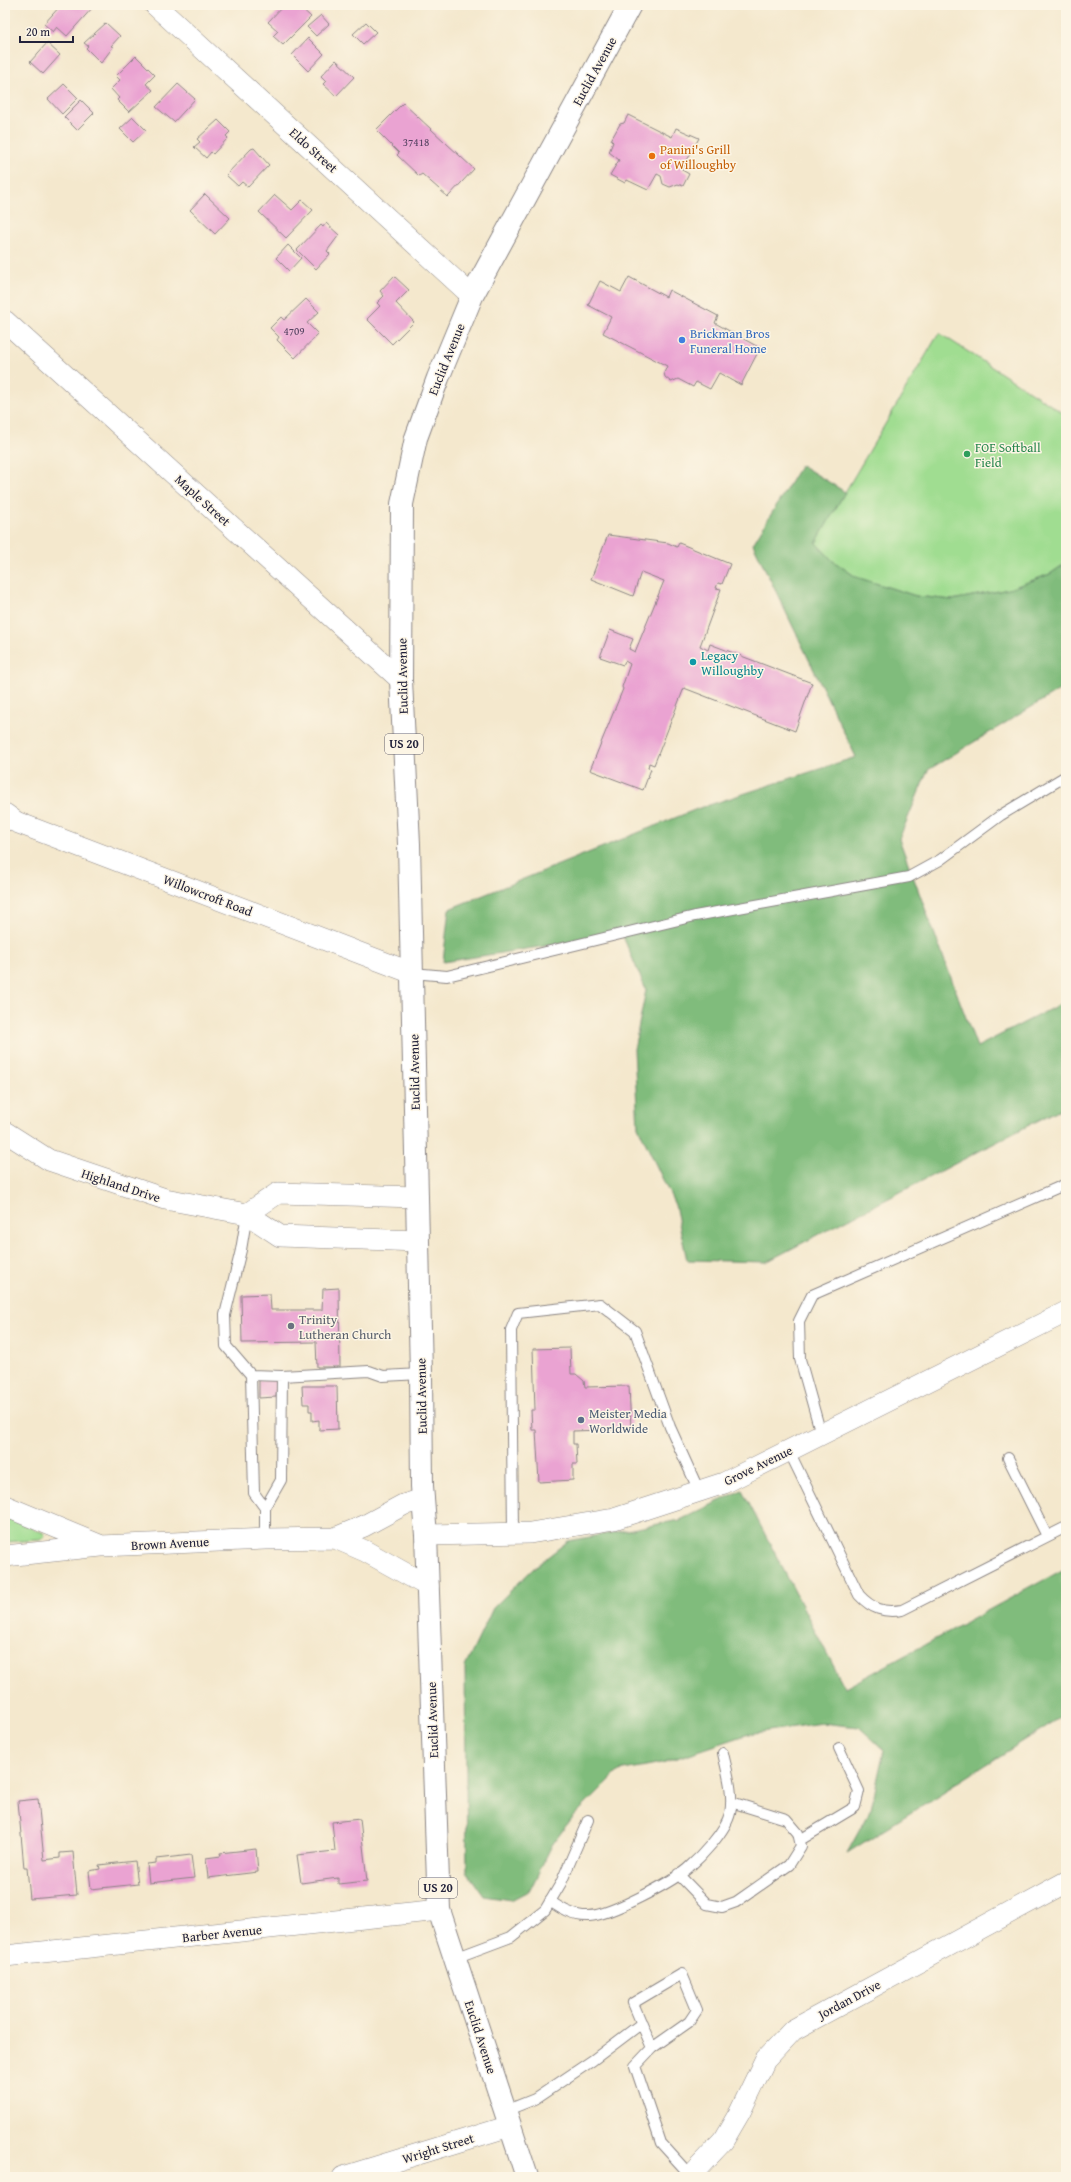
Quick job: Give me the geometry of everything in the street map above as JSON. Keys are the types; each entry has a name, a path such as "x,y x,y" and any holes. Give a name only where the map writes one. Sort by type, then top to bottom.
{"main road":[{"name":"Euclid Avenue","path":"527,2177 439,1910 428,1586 423,1499 412,972 401,680 402,504 416,438 438,378 472,296 630,5"}],"street":[{"name":"Eldo Street","path":"155,5 472,296"},
{"name":"Maple Street","path":"5,321 401,680"},
{"name":"Willowcroft Road","path":"5,814 16,822 412,972"},
{"name":"Highland Drive","path":"5,1132 49,1160 164,1199 247,1214 280,1236 418,1240"},
{"path":"247,1214 278,1194 417,1197"},
{"name":"Grove Avenue","path":"426,1535 530,1533 614,1519 724,1483 1066,1312"},
{"name":"Brown Avenue","path":"5,1556 101,1546 265,1539 334,1538 364,1526 403,1505 423,1499"},
{"path":"5,1506 101,1546"},
{"name":"Brown Avenue","path":"334,1538 365,1551 428,1586"},
{"name":"Jordan Drive","path":"690,2176 723,2141 740,2112 765,2060 793,2030 1066,1882"},
{"name":"Barber Avenue","path":"5,1956 439,1910"},
{"name":"Wright Street","path":"343,2177 508,2119"}],"lane":[{"path":"412,972 447,976 695,916 909,877 940,860 1001,815 1066,776"},
{"path":"821,1434 800,1359 799,1321 812,1295 1066,1184"},
{"path":"247,1214 241,1250 225,1315 226,1346 251,1375 254,1494 265,1508"},
{"path":"513,1534 511,1330 518,1313 600,1304 635,1331 670,1428 699,1491"},
{"path":"251,1375 282,1376 369,1371 384,1376 421,1374"},
{"path":"265,1539 265,1508 281,1480 282,1376"},
{"path":"789,1451 859,1595 866,1603 877,1609 888,1612 902,1610 1066,1527"},
{"path":"1008,1458 1047,1536"},
{"path":"800,1840 855,1807 858,1800 859,1791 839,1748"},
{"path":"550,1901 563,1911 589,1916 617,1909 687,1869 718,1836 730,1815 731,1802 723,1753"},
{"path":"678,1874 707,1904 722,1906 736,1902 789,1865 801,1846 798,1833 786,1819 731,1802"},
{"path":"455,1958 511,1937 545,1910 561,1883 588,1820"},
{"path":"652,2048 633,2003 682,1974 697,2010 689,2022 652,2048 635,2066 661,2143 690,2176"},
{"path":"508,2119 593,2060 642,2023"}],"green space":[{"name":"FOE Softball Field","path":"939,333 1066,415 1066,563 1050,574 1009,589 952,600 916,596 856,577 833,561 815,543"},
{"path":"801,465 845,492 816,543 833,561 856,577 916,596 952,600 1009,589 1050,574 1066,563 1066,686 928,770 899,839 977,1047 1066,1001 1066,1106 766,1262 687,1260 675,1205 638,1127 634,1049 646,990 622,934 443,962 449,909 697,809 856,757 753,544"},
{"path":"742,1490 845,1688 1066,1568 1066,1714 847,1853 871,1809 884,1750 859,1727 821,1723 749,1734 662,1763 619,1771 571,1819 552,1845 530,1890 511,1900 484,1896 467,1872 465,1667 493,1608 536,1566 568,1541 680,1520"},
{"path":"5,1517 44,1533 45,1536 40,1540 5,1542"}],"building":[{"path":"61,5 94,6 67,36 57,27 53,32 44,24"},
{"path":"284,5 298,5 311,17 283,45 273,36 278,31 268,22"},
{"path":"321,15 329,24 316,36 307,27"},
{"path":"366,22 376,32 363,44 353,34"},
{"path":"106,23 120,36 111,46 113,47 101,63 86,48 88,46 84,43"},
{"path":"308,38 324,54 308,71 292,55"},
{"path":"47,43 60,55 43,74 30,62"},
{"path":"136,56 155,75 146,84 153,90 129,112 117,100 119,98 111,89 120,80 116,76"},
{"path":"336,60 354,77 336,96 323,84 326,81 321,76"},
{"path":"64,84 78,98 62,114 48,99"},
{"path":"178,84 195,99 174,122 156,107"},
{"path":"81,100 94,113 77,130 64,117"},
{"path":"403,103 474,169 448,197 422,174 419,176 397,155 399,153 376,130"},
{"name":"Panini's Grill of Willoughby","path":"628,115 672,137 676,128 699,138 682,170 689,174 683,186 678,184 670,187 663,184 661,176 657,174 648,190 627,180 625,183 610,175 619,160 609,152 613,142 611,140 620,124 624,123"},
{"path":"133,117 146,130 133,142 120,129"},
{"path":"218,120 230,132 226,136 228,138 213,154 211,152 206,158 194,147 200,142 197,139"},
{"path":"254,148 269,165 248,187 242,182 238,186 226,175 251,149"},
{"path":"205,194 230,218 215,234 190,210"},
{"path":"275,195 292,210 302,200 313,210 286,238 259,212"},
{"path":"326,223 339,235 327,251 330,254 316,269 297,250 321,225 323,227"},
{"path":"288,245 301,258 289,271 276,258"},
{"path":"394,276 409,290 396,303 414,322 392,344 367,319 380,306 377,303 384,296 380,291"},
{"name":"Brickman Bros Funeral Home","path":"629,277 666,297 669,290 718,316 715,323 760,348 741,385 719,373 710,389 696,382 693,387 678,379 671,382 665,377 664,373 667,366 603,333 611,317 588,305 600,281 621,292"},
{"path":"306,299 319,312 307,323 318,334 295,358 277,340 279,337 270,328 281,317 284,320"},
{"name":"Legacy Willoughby","path":"608,535 668,543 677,547 679,543 730,564 722,584 718,583 716,588 721,589 700,646 708,650 710,644 812,683 795,731 684,688 654,765 649,763 648,768 651,769 643,790 590,770 623,689 622,687 630,664 625,661 623,665 600,657 610,630 633,639 629,649 635,652 664,581 641,572 633,596 591,579"},
{"name":"Trinity Lutheran Church","path":"339,1288 340,1367 317,1367 316,1342 242,1343 241,1295 270,1294 271,1310 322,1310 323,1289"},
{"name":"Meister Media Worldwide","path":"570,1348 571,1374 576,1374 584,1381 585,1387 629,1386 631,1429 573,1431 573,1444 576,1444 577,1464 573,1464 573,1480 539,1482 536,1430 532,1430 531,1410 535,1410 533,1349"},
{"path":"259,1380 277,1380 276,1397 259,1398"},
{"path":"302,1386 337,1386 338,1429 319,1430 319,1420 312,1421 312,1411 309,1411 309,1404 303,1404"},
{"path":"38,1799 44,1860 60,1858 60,1853 73,1852 77,1895 30,1899 27,1868 24,1868 18,1801"},
{"path":"360,1819 367,1881 338,1884 338,1878 301,1883 297,1855 335,1851 332,1822"},
{"path":"256,1849 258,1872 208,1878 206,1858 221,1856 220,1853"},
{"path":"191,1855 194,1878 149,1883 147,1864 156,1863 156,1859"},
{"path":"135,1861 138,1884 91,1889 89,1871 100,1869 99,1865"}],"place":[{"name":"Panini's Grill of Willoughby","path":"652,156"},
{"name":"Brickman Bros Funeral Home","path":"682,340"},
{"name":"FOE Softball Field","path":"967,454"},
{"name":"Legacy Willoughby","path":"693,662"},
{"name":"Trinity Lutheran Church","path":"291,1326"},
{"name":"Meister Media Worldwide","path":"581,1420"}]}
